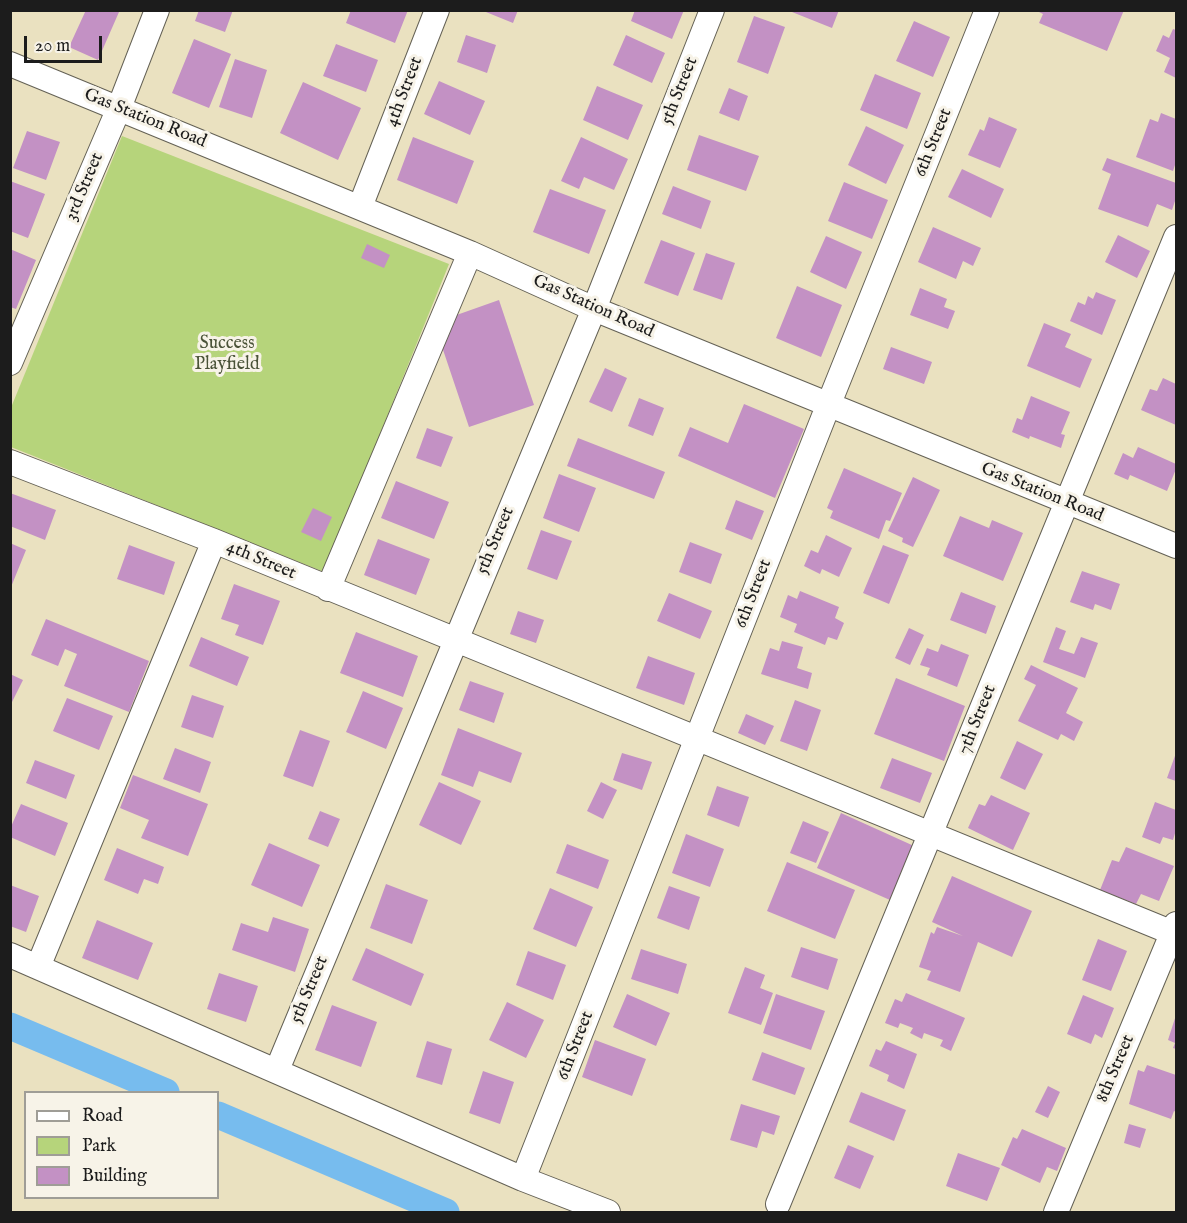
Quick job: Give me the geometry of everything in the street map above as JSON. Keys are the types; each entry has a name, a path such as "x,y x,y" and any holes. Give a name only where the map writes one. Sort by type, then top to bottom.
{"street":[{"name":"3rd Street","path":"10,363 119,108 157,10"},
{"name":"4th Street","path":"360,207 436,10"},
{"name":"5th Street","path":"277,1070 594,309 712,10"},
{"name":"6th Street","path":"523,1179 987,10"},
{"name":"Gas Station Road","path":"10,64 360,207 594,309 828,406 1176,546"},
{"name":"7th Street","path":"778,1204 1176,237"},
{"path":"328,589 470,253"},
{"path":"10,462 214,542"},
{"name":"4th Street","path":"38,967 214,542 931,834 1175,929"},
{"name":"8th Street","path":"1056,1212 1175,929"},
{"path":"10,955 523,1179 608,1212"}],"green space":[{"name":"Success Playfield","path":"122,136 449,264 324,572 11,447 10,410"}],"building":[{"path":"86,10 119,12 98,60 69,47"},
{"path":"199,10 233,10 225,32 195,21"},
{"path":"351,10 408,10 395,43 346,23"},
{"path":"481,10 518,10 513,23"},
{"path":"635,10 684,10 672,39 631,21"},
{"path":"787,10 839,10 832,28"},
{"path":"1035,10 1124,10 1107,51 1039,23 1043,14"},
{"path":"754,16 785,27 768,74 737,62"},
{"path":"914,21 950,37 933,77 896,61"},
{"path":"1173,29 1176,30 1176,78 1164,72 1170,58 1156,51 1163,35 1169,38"},
{"path":"466,35 496,45 487,73 457,62"},
{"path":"626,35 665,53 652,83 613,65"},
{"path":"194,39 231,54 209,108 172,93"},
{"path":"336,44 378,60 366,92 323,76"},
{"path":"235,59 267,70 252,118 219,107"},
{"path":"875,74 921,93 907,129 860,110"},
{"path":"439,81 485,101 470,135 424,114"},
{"path":"303,82 361,108 338,160 280,133"},
{"path":"597,86 643,105 628,140 583,120"},
{"path":"729,88 748,96 739,121 719,113"},
{"path":"1161,113 1176,119 1176,162 1173,171 1136,157 1150,119 1158,122"},
{"path":"989,117 1017,129 1000,168 968,155 980,129 984,131"},
{"path":"866,126 904,145 886,184 848,165"},
{"path":"27,131 60,142 46,180 13,168"},
{"path":"699,135 759,156 746,191 687,170"},
{"path":"413,137 474,161 457,204 397,180"},
{"path":"581,137 628,159 614,190 584,177 579,189 561,181"},
{"path":"1107,158 1176,183 1176,198 1172,210 1157,204 1148,227 1098,209 1111,174 1102,170"},
{"path":"962,169 1004,189 991,218 948,197"},
{"path":"10,181 45,194 28,238 10,231"},
{"path":"844,182 888,200 872,239 828,221"},
{"path":"673,186 711,201 701,229 662,214"},
{"path":"550,189 606,210 589,254 533,232"},
{"path":"933,227 981,248 973,266 963,261 956,279 918,262"},
{"path":"1118,235 1150,251 1137,278 1105,262"},
{"path":"826,236 862,252 846,289 810,272"},
{"path":"661,240 695,253 678,296 644,283"},
{"path":"367,244 390,255 384,268 361,258"},
{"path":"10,249 36,260 16,309 10,307"},
{"path":"706,253 735,263 722,300 693,290"},
{"path":"797,286 842,305 821,357 776,338"},
{"path":"920,288 947,299 944,307 955,311 948,329 910,315"},
{"path":"1096,292 1116,300 1102,335 1070,321 1078,302 1085,305 1088,296 1093,299"},
{"path":"499,300 534,405 469,427 434,323"},
{"path":"1044,323 1071,334 1065,347 1092,359 1080,388 1027,366"},
{"path":"891,347 932,362 924,384 883,369"},
{"path":"605,368 627,378 612,412 589,402"},
{"path":"1163,378 1176,384 1176,425 1141,410 1150,389 1157,391"},
{"path":"1031,396 1070,412 1061,434 1065,435 1061,448 1012,432 1017,418 1022,420"},
{"path":"639,398 664,408 653,436 628,426"},
{"path":"744,404 804,429 775,498 678,456 690,427 728,443"},
{"path":"427,428 453,437 441,467 416,458"},
{"path":"578,438 665,472 654,499 567,466"},
{"path":"1138,447 1176,464 1167,491 1130,475 1128,480 1114,474 1123,453 1133,458"},
{"path":"844,468 902,493 890,521 886,520 879,539 830,518 833,511 827,508"},
{"path":"559,474 596,488 579,532 543,518"},
{"path":"913,477 940,490 913,547 902,542 903,538 888,531"},
{"path":"396,481 449,502 434,539 381,518"},
{"path":"10,493 56,510 45,540 10,526"},
{"path":"736,500 764,511 752,540 725,529"},
{"path":"313,508 332,517 321,541 301,532"},
{"path":"960,516 989,528 992,520 1023,533 1003,581 943,556"},
{"path":"541,530 572,541 557,580 527,569"},
{"path":"826,535 852,548 839,577 822,569 820,574 804,566 811,550 818,553"},
{"path":"378,539 430,559 416,595 364,575"},
{"path":"690,542 722,554 711,584 679,572"},
{"path":"10,543 26,550 11,587 10,587"},
{"path":"129,545 175,562 164,595 117,579"},
{"path":"883,545 909,555 889,604 863,593"},
{"path":"1082,571 1120,584 1111,610 1095,604 1093,610 1070,602"},
{"path":"234,584 280,601 263,645 235,635 239,625 221,619"},
{"path":"800,591 839,607 835,618 844,623 837,640 828,637 825,645 794,632 797,624 780,617 788,595 797,599"},
{"path":"961,592 996,606 986,634 950,620"},
{"path":"669,593 712,611 700,639 657,621"},
{"path":"518,611 544,620 536,643 510,634"},
{"path":"46,619 149,661 129,712 64,686 77,654 65,649 58,666 31,655"},
{"path":"1056,627 1066,631 1059,649 1074,654 1081,637 1098,643 1085,678 1043,662"},
{"path":"909,628 924,635 910,665 895,658"},
{"path":"356,632 418,656 403,697 340,673"},
{"path":"201,637 249,657 237,686 189,666"},
{"path":"782,641 803,647 797,668 812,673 808,689 761,674 770,648 779,651"},
{"path":"941,644 969,655 957,687 927,675 930,668 920,665 927,648 938,652"},
{"path":"648,656 695,673 684,705 636,688"},
{"path":"1031,665 1078,688 1066,713 1083,722 1074,741 1061,734 1058,740 1018,721 1036,685 1024,679"},
{"path":"10,674 23,680 10,706"},
{"path":"896,678 965,706 944,761 874,734"},
{"path":"470,681 504,693 494,723 459,710"},
{"path":"363,691 403,708 386,749 346,732"},
{"path":"192,695 224,706 213,738 181,727"},
{"path":"67,698 113,716 99,750 53,731"},
{"path":"795,700 821,710 807,751 780,741"},
{"path":"746,714 774,726 765,745 738,733"},
{"path":"458,728 522,753 511,783 479,771 473,787 441,775"},
{"path":"300,730 330,741 313,787 283,776"},
{"path":"1017,741 1043,754 1025,790 1000,778"},
{"path":"175,748 211,762 200,793 163,779"},
{"path":"622,753 652,762 642,790 613,780"},
{"path":"1176,753 1176,781 1167,778"},
{"path":"892,758 932,773 920,803 880,788"},
{"path":"35,760 75,775 66,799 26,783"},
{"path":"133,775 208,804 188,856 141,838 149,820 120,808"},
{"path":"439,782 481,801 461,845 419,825"},
{"path":"601,782 617,790 603,819 587,811"},
{"path":"717,786 749,797 739,827 707,815"},
{"path":"991,795 1030,813 1013,850 968,828 979,804 985,806"},
{"path":"1155,802 1176,810 1176,830 1173,840 1163,837 1160,844 1142,837"},
{"path":"21,804 68,823 55,856 10,837 10,829"},
{"path":"320,811 340,819 328,847 308,839"},
{"path":"841,813 914,846 890,900 817,868"},
{"path":"803,821 829,832 816,863 790,853"},
{"path":"686,834 724,849 710,887 672,873"},
{"path":"269,843 320,865 302,907 251,885"},
{"path":"567,844 609,860 598,889 556,873"},
{"path":"1126,847 1174,866 1159,901 1141,894 1136,904 1100,890 1112,860 1119,862"},
{"path":"117,848 164,867 158,884 144,879 138,894 104,880"},
{"path":"787,862 855,890 835,939 767,911"},
{"path":"952,876 1032,911 1012,957 978,942 960,992 927,980 931,971 919,967 931,932 934,934 937,927 963,936 932,922"},
{"path":"386,884 428,900 412,944 370,928"},
{"path":"10,885 39,896 26,932 10,926"},
{"path":"669,886 700,897 689,930 657,918"},
{"path":"550,888 593,907 576,947 533,929"},
{"path":"273,917 309,929 295,972 232,950 241,923 268,932"},
{"path":"97,920 153,943 138,980 82,958"},
{"path":"1098,939 1127,951 1111,991 1082,980"},
{"path":"801,947 838,959 828,990 791,977"},
{"path":"366,948 424,974 411,1006 352,980"},
{"path":"641,949 687,964 678,994 631,979"},
{"path":"528,951 566,965 553,1000 516,985"},
{"path":"745,967 765,975 760,988 773,993 761,1025 728,1013"},
{"path":"219,973 258,986 246,1022 207,1009"},
{"path":"906,993 965,1018 951,1051 940,1046 943,1040 924,1033 922,1039 910,1033 913,1028 900,1023 898,1028 885,1023 895,999 902,1002"},
{"path":"627,994 670,1013 656,1046 613,1027"},
{"path":"776,994 825,1011 811,1050 763,1033"},
{"path":"1083,995 1114,1008 1102,1038 1095,1034 1091,1044 1067,1034"},
{"path":"507,1002 544,1020 526,1058 489,1040"},
{"path":"332,1005 377,1022 361,1067 315,1050"},
{"path":"1176,1015 1176,1049 1173,1048 1175,1043 1168,1040"},
{"path":"595,1040 646,1059 632,1096 582,1077"},
{"path":"427,1041 452,1049 442,1085 416,1077"},
{"path":"886,1041 917,1054 904,1089 887,1081 889,1075 869,1066 876,1049 881,1051"},
{"path":"762,1052 805,1068 795,1095 752,1080"},
{"path":"1147,1065 1176,1075 1176,1112 1174,1111 1171,1119 1129,1104 1138,1070 1144,1072"},
{"path":"483,1071 514,1082 500,1124 469,1113"},
{"path":"1048,1086 1060,1092 1048,1118 1035,1112"},
{"path":"861,1092 906,1110 894,1141 849,1122"},
{"path":"741,1104 780,1116 774,1135 762,1131 757,1148 730,1140"},
{"path":"1129,1124 1146,1129 1140,1148 1124,1143"},
{"path":"1022,1129 1066,1148 1057,1171 1047,1167 1040,1183 1001,1165 1013,1137 1017,1139"},
{"path":"848,1145 874,1156 860,1189 834,1178"},
{"path":"958,1153 1000,1168 987,1201 946,1186"}],"waterway":[{"path":"10,1026 164,1091"},
{"path":"219,1115 446,1212"}]}
